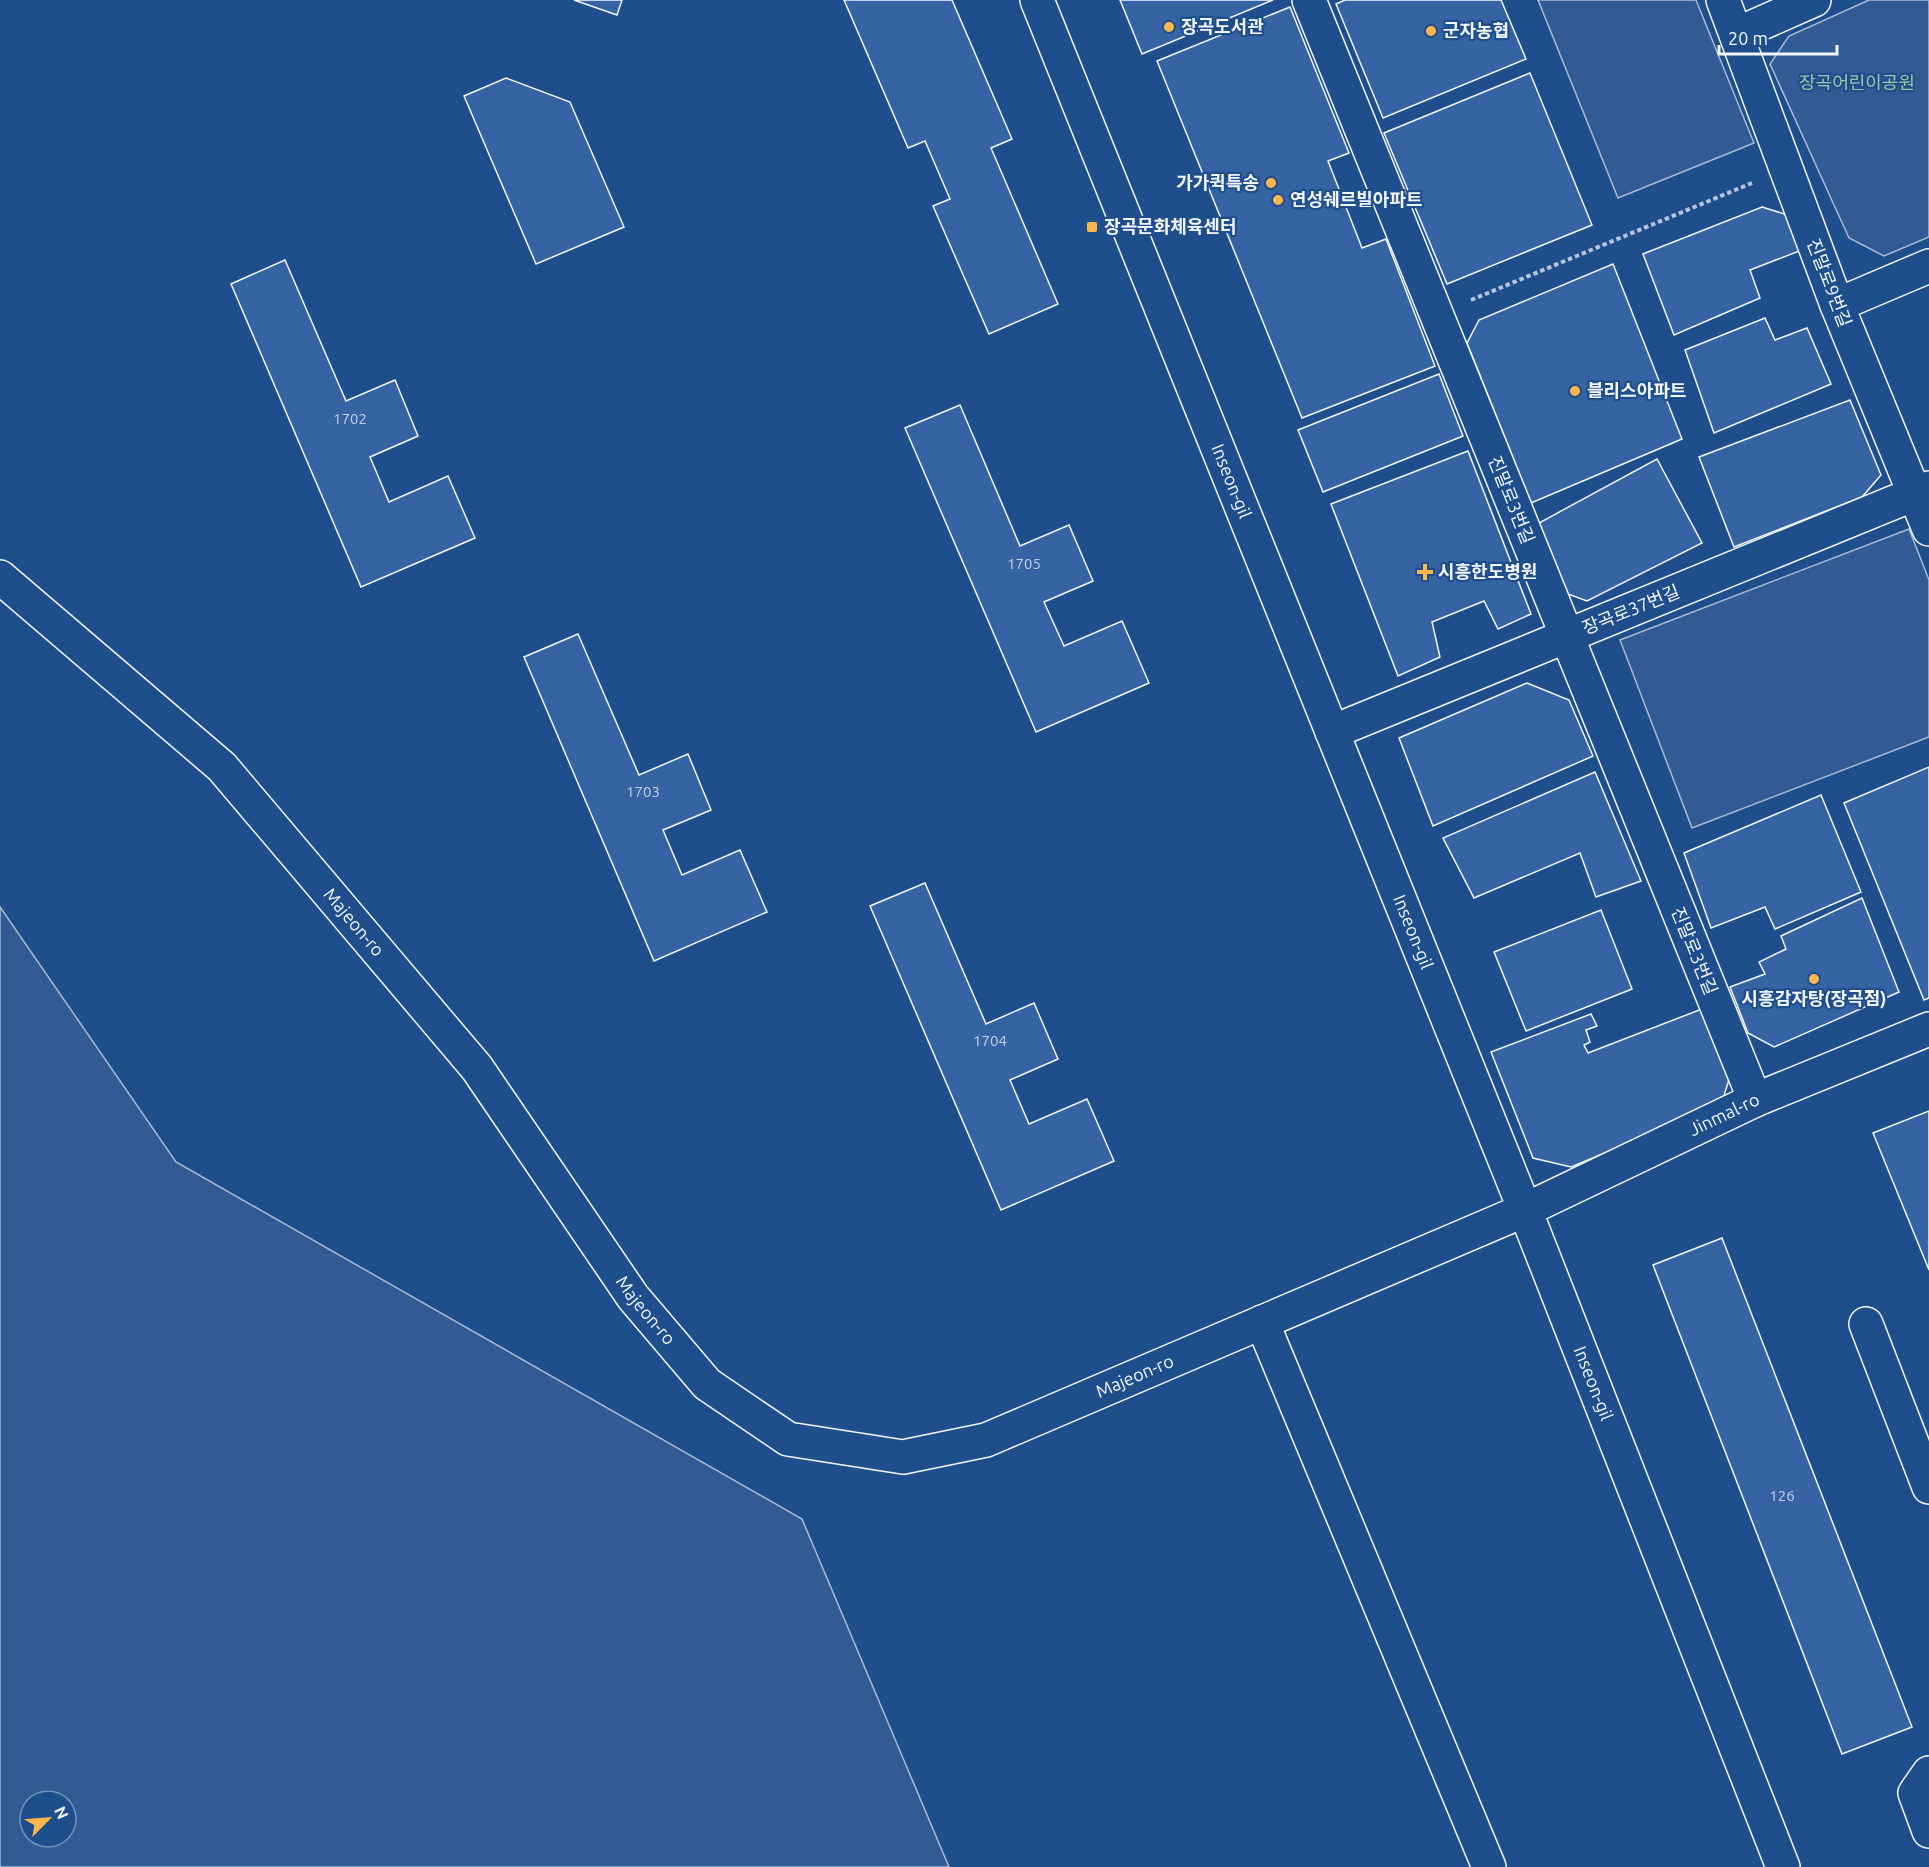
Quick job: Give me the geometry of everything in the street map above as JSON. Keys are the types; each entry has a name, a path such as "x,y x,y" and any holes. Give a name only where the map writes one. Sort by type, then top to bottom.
{"street":[{"name":"Inseon-gil","path":"1037,0 1525,1210 1784,1867"},
{"name":"진말로3번길","path":"1309,0 1755,1100"},
{"name":"진말로9번길","path":"1724,0 1837,306 1921,491 1929,529"},
{"path":"1737,34 1814,0"},
{"path":"1837,306 1929,266"},
{"name":"장곡로37번길","path":"1332,732 1921,491"},
{"name":"Majeon-ro","path":"0,577 222,767 477,1068 640,1306 707,1384 788,1439 903,1457 986,1440 1525,1210"},
{"name":"Jinmal-ro","path":"1525,1210 1755,1100 1929,1029"},
{"path":"1262,1322 1489,1867"},
{"path":"1866,1324 1919,1432 1929,1488"},
{"path":"1929,1773 1915,1793 1929,1831"}],"path":[{"path":"1436,314 1786,169"}],"shaded area":[{"path":"1538,0 1696,0 1754,143 1618,198"},
{"name":"장곡어린이공원","path":"1869,0 1929,0 1929,237 1884,256 1849,238 1770,64 1789,36"},
{"path":"1909,529 1929,580 1929,737 1692,828 1620,640"},
{"path":"0,907 176,1162 802,1519 949,1867 0,1867"}],"building":[{"path":"574,0 622,0 617,15"},
{"path":"844,0 952,0 1012,139 991,148 1058,304 989,334 933,206 950,199 925,141 908,148"},
{"name":"장곡도서관","path":"1120,0 1273,0 1142,54"},
{"name":"군자농협","path":"1345,0 1501,0 1526,59 1383,118 1336,4"},
{"name":"연성쉐르빌아파트","path":"1290,7 1349,153 1328,161 1362,248 1386,239 1435,366 1302,418 1157,61"},
{"path":"1530,73 1592,225 1447,284 1384,133"},
{"path":"506,78 570,102 624,227 536,264 464,96"},
{"path":"1762,207 1794,217 1807,248 1750,270 1760,298 1674,335 1643,254"},
{"path":"285,260 346,401 395,380 418,436 370,457 389,502 448,476 475,538 361,587 231,284"},
{"name":"블리스아파트","path":"1613,264 1682,439 1531,503 1467,343 1479,320"},
{"path":"1765,318 1775,340 1807,328 1831,384 1714,433 1685,350"},
{"path":"1439,374 1463,436 1323,492 1298,430"},
{"path":"1850,400 1881,475 1862,497 1734,547 1699,457"},
{"path":"960,405 1020,546 1069,525 1093,581 1044,602 1064,646 1122,621 1149,683 1036,732 905,428"},
{"name":"시흥한도병원","path":"1468,451 1531,614 1498,629 1484,601 1432,622 1440,657 1398,676 1331,504"},
{"path":"1657,459 1702,543 1587,601 1565,593 1539,523"},
{"path":"578,634 639,775 688,754 711,810 663,830 682,875 740,850 767,912 654,961 524,657"},
{"path":"1527,683 1569,700 1593,756 1433,826 1399,738"},
{"path":"1929,767 1929,998 1924,1000 1844,803"},
{"path":"1595,772 1641,881 1596,897 1580,853 1474,898 1443,838"},
{"path":"1821,795 1861,892 1775,929 1765,907 1711,928 1684,853"},
{"path":"925,883 986,1024 1034,1003 1058,1059 1010,1080 1029,1124 1087,1099 1114,1161 1001,1210 870,906"},
{"path":"1862,898 1899,992 1774,1047 1748,1033 1730,987 1765,974 1759,962 1786,949 1781,936"},
{"path":"1601,910 1632,989 1526,1031 1494,952"},
{"path":"1707,1007 1732,1070 1721,1105 1571,1167 1533,1158 1491,1052 1591,1014 1597,1026 1586,1030 1590,1042 1584,1045 1588,1053"},
{"path":"1929,1111 1929,1270 1873,1133"},
{"path":"1722,1238 1912,1727 1842,1754 1653,1265"}],"place":[{"name":"장곡도서관","path":"1169,27"},
{"name":"군자농협","path":"1431,31"},
{"name":"가가퀵특송","path":"1271,183"},
{"name":"연성쉐르빌아파트","path":"1278,200"},
{"name":"장곡문화체육센터","path":"1092,227"},
{"name":"블리스아파트","path":"1575,391"},
{"name":"시흥한도병원","path":"1425,572"},
{"name":"시흥감자탕(장곡점)","path":"1814,979"}]}
